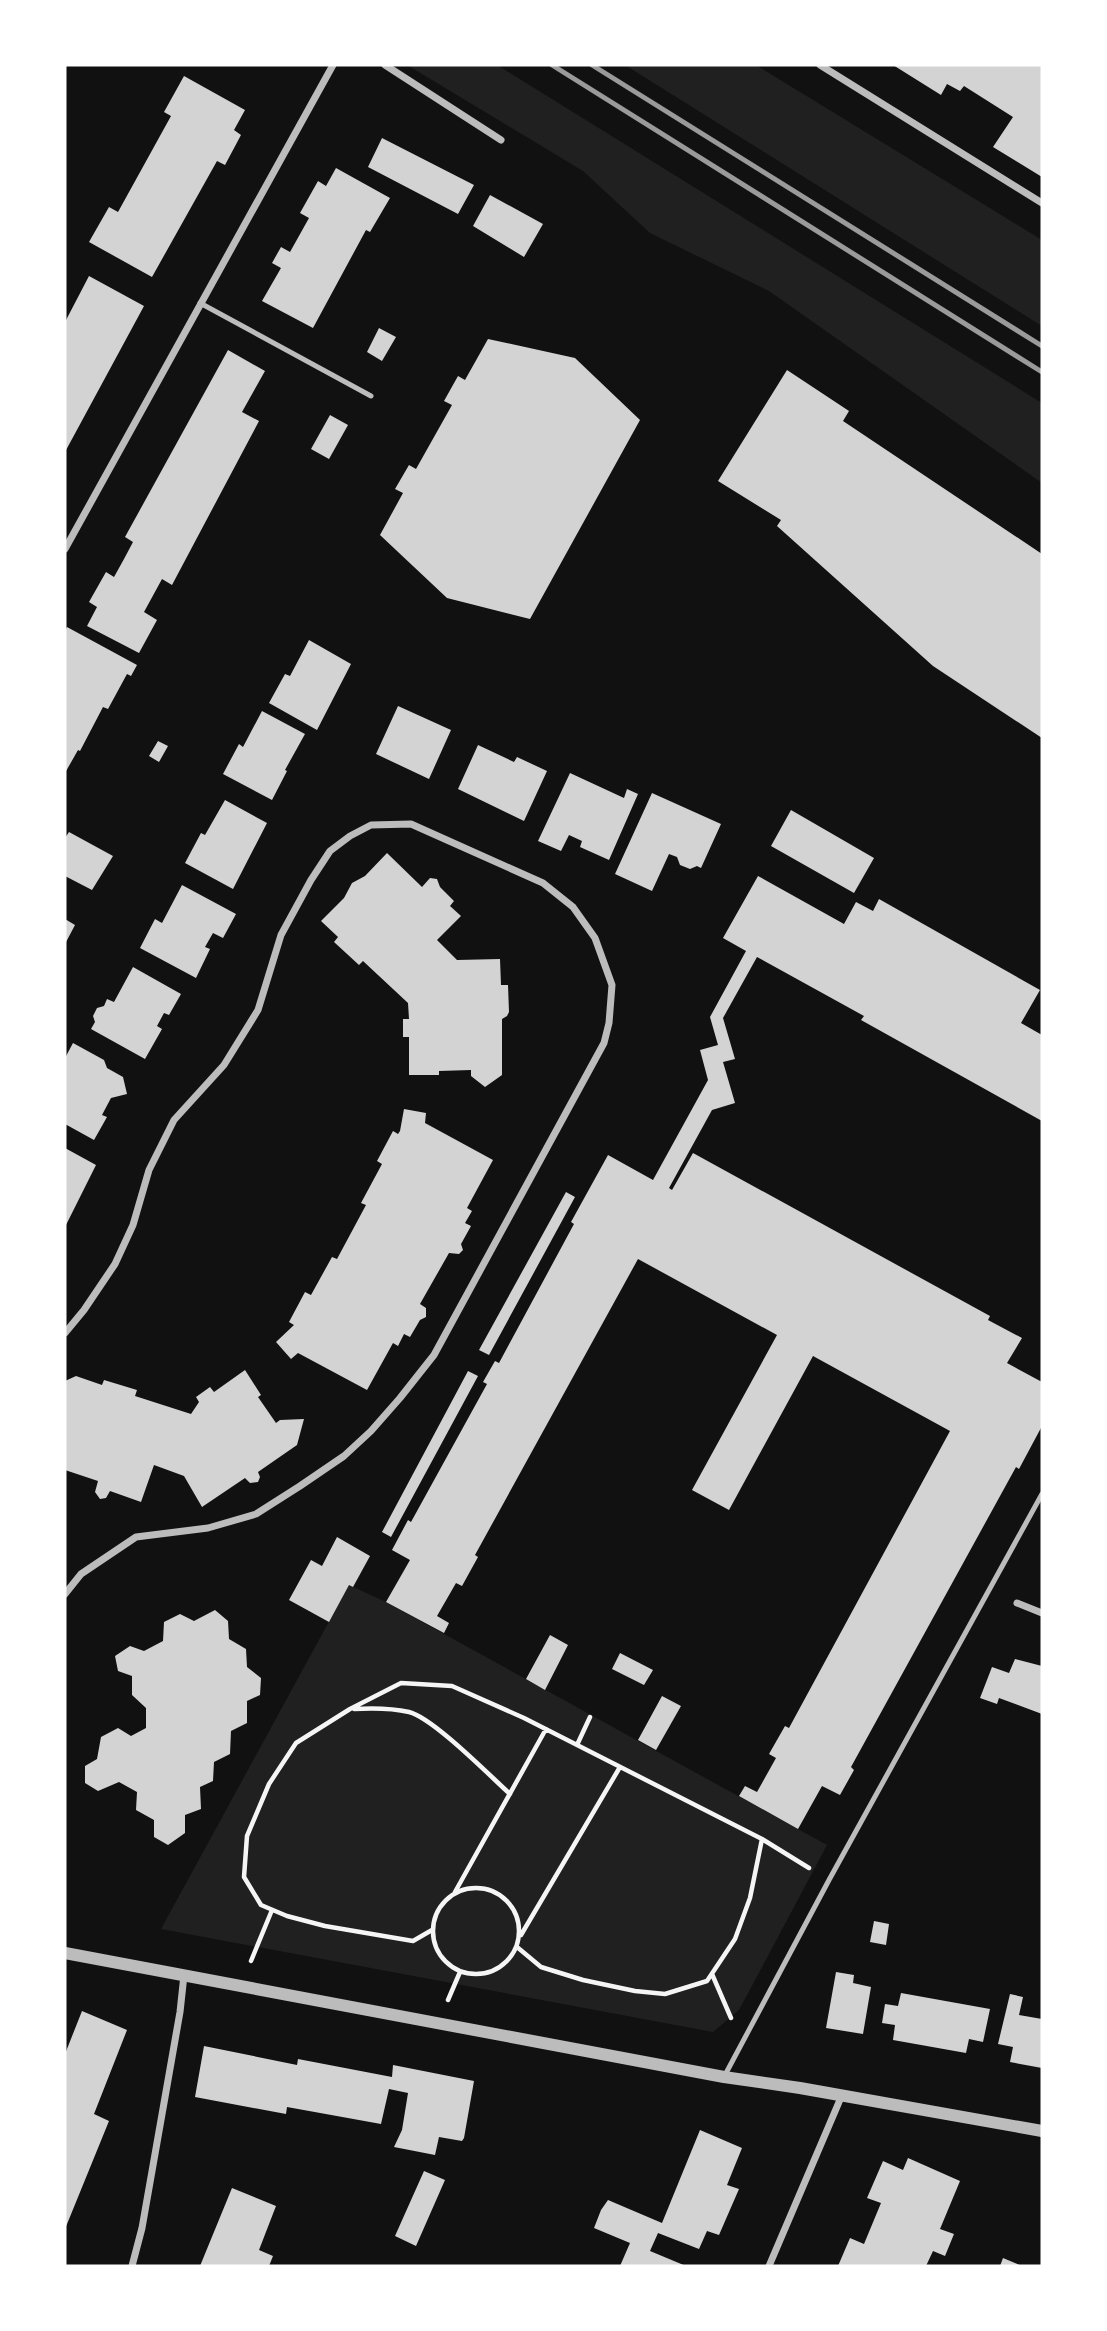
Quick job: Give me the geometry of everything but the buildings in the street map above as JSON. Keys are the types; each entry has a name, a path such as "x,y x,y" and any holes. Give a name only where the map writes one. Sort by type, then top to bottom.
{"street":[{"path":"65,547 333,65"},
{"path":"385,65 501,139"},
{"path":"820,65 1042,203"},
{"path":"65,1333 115,1264 133,1225 149,1170 174,1120 224,1065 258,1010 281,935 330,851 350,836 372,825 411,824 543,883 573,907 596,939 612,985 609,1023 604,1043 434,1355 371,1431 344,1456 289,1493 256,1514 208,1528 136,1537 80,1574 65,1594"},
{"path":"1017,1604 1042,1613"},
{"path":"65,1953 724,2077 1042,2131"},
{"path":"132,2266 142,2228 180,2012 184,1975"},
{"path":"769,2266 842,2095"}],"lane":[{"path":"200,303 371,396"},
{"path":"724,2077 829,1880 1042,1494"}],"path":[{"path":"432,1930 413,1941 326,1926 261,1905 244,1877 247,1836 269,1784 296,1743 350,1709 401,1683 452,1686 546,1729 762,1839 829,1880"},
{"path":"350,1709 409,1712 420,1717 461,1749 510,1794"},
{"path":"577,1745 590,1717"},
{"path":"546,1729 455,1892 443,1902 436,1915 432,1930 436,1948 446,1962 460,1972 478,1975 494,1971 508,1962 517,1947 520,1935 620,1767"},
{"path":"517,1947 541,1967 583,1980 635,1991 665,1994 707,1981 735,1939 750,1898 762,1839"},
{"path":"455,1892 478,1887 500,1895 516,1912 520,1935"},
{"path":"241,1986 272,1910"},
{"path":"712,1973 742,2044"}],"shaded area":[{"path":"407,65 497,65 1042,403 1042,483 769,291 650,233 583,171"},
{"path":"625,65 756,65 1042,240 1042,326"},
{"path":"349,1585 386,1602 827,1845 739,2010 713,2032 161,1929"}],"railway":[{"path":"552,65 1042,372"},
{"path":"592,65 1042,346"}]}
